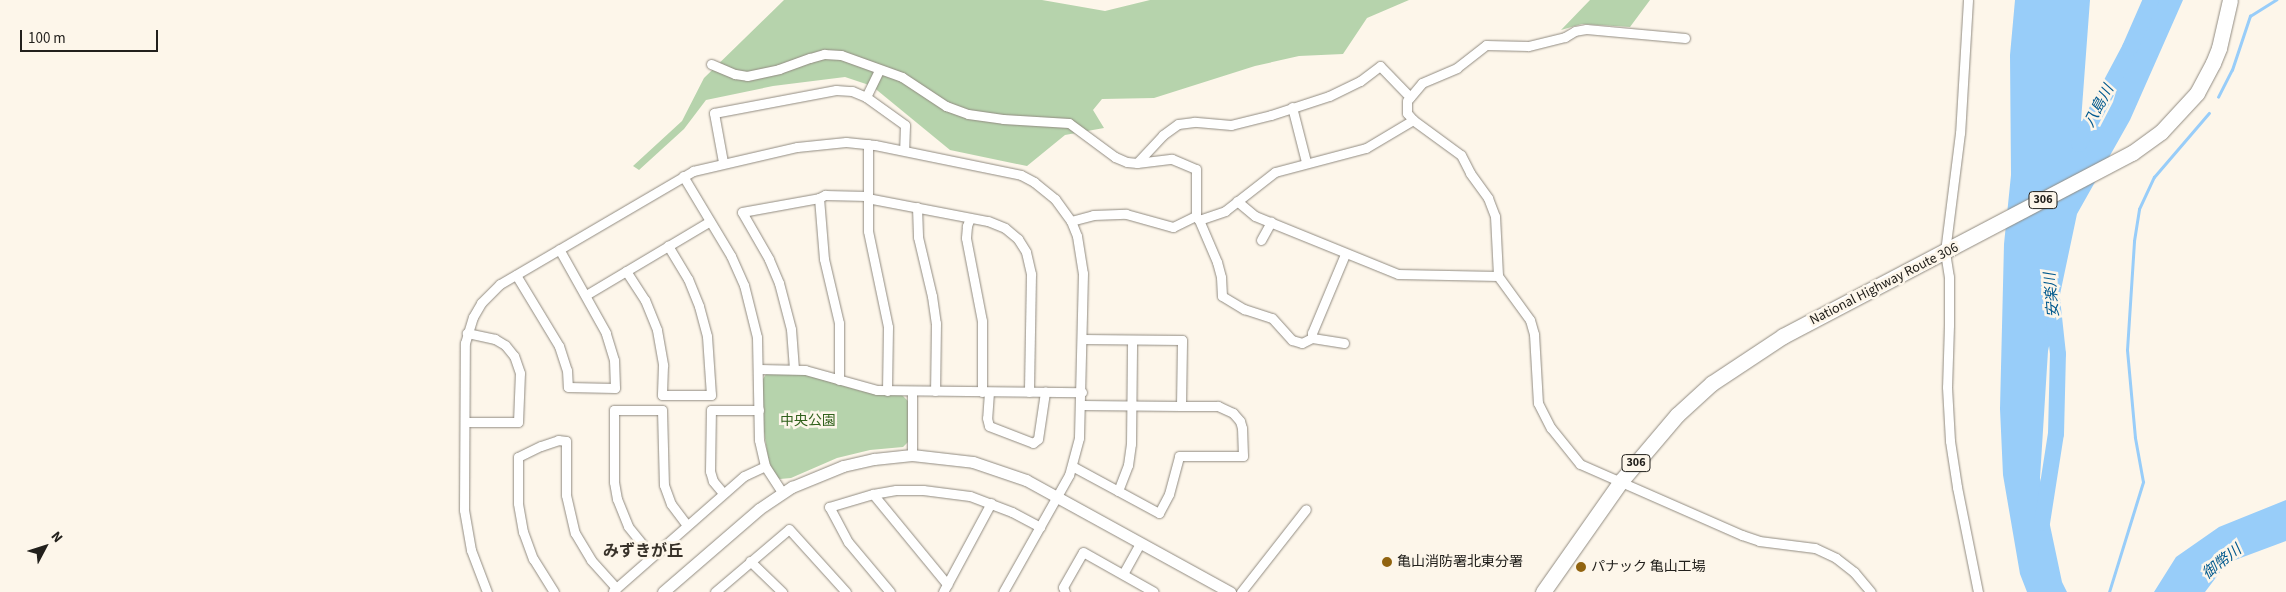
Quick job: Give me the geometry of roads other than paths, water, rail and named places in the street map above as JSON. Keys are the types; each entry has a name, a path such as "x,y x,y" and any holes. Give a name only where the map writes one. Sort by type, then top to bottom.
{"highway":[{"name":"National Highway Route 306","path":"1543,592 1621,481 1677,415 1712,383 1783,336 2132,154 2171,123 2197,93 2219,48 2230,0"}],"street":[{"path":"1968,0 1960,133 1950,250 1947,387 1950,441 1965,536 1978,592"},
{"path":"1685,38 1586,28 1575,31 1565,37 1528,46 1486,45 1457,68 1422,84 1410,97 1407,113 1413,120 1460,155 1488,198 1495,216 1498,276 1530,320 1534,334 1538,403 1551,428 1580,464 1698,517 1751,538 1815,548 1836,558 1854,572 1871,592"},
{"path":"711,64 735,74 747,76 779,69 817,56 841,55 902,77 946,106 968,114 1003,119 1068,123 1116,157 1127,162 1137,163 1172,159 1196,169 1198,218 1217,262 1221,277 1222,296 1244,309 1272,318 1292,340 1302,343 1312,338 1344,344"},
{"path":"1137,163 1163,135 1178,124 1194,122 1231,125 1311,103 1350,86 1380,66 1410,97"},
{"path":"866,97 879,70"},
{"path":"723,162 714,113 826,91 846,90 866,97 905,125 904,150"},
{"path":"1292,107 1306,162"},
{"path":"1071,221 1093,215 1126,214 1173,227 1225,210 1275,172 1306,162 1366,148 1413,120"},
{"path":"487,592 471,550 465,524 465,343 476,311 486,296 516,274 682,176 723,162 828,143 868,144 1020,175 1048,192 1071,221 1083,260 1082,405 1079,438 1072,466 1057,497 1004,592"},
{"path":"868,144 867,197 871,252 881,288 888,327 887,391"},
{"path":"682,176 731,256 744,285 757,337 760,369 759,440 765,466 782,492"},
{"path":"794,370 791,329 779,283 769,259 742,212 825,196 867,197 988,221 1005,228 1018,239 1026,252 1031,274 1029,392"},
{"path":"818,198 824,259 840,322 839,380"},
{"path":"1237,202 1256,216 1345,254 1398,274 1498,276"},
{"path":"917,206 920,250 932,296 936,323 935,391"},
{"path":"970,218 966,226 966,238 982,320 989,426 1033,443 1038,439 1045,392"},
{"path":"586,295 710,221"},
{"path":"1261,240 1271,222"},
{"path":"626,271 644,300 656,330 663,365 662,395 711,395 708,344 699,306 688,280 668,246"},
{"path":"516,274 559,346 567,370 568,388 615,388 612,350 598,316 559,249"},
{"path":"1312,338 1312,333 1345,254"},
{"path":"465,422 518,426 520,373 514,356 505,345 495,338 467,333"},
{"path":"1082,339 1182,340 1181,406"},
{"path":"1118,491 1130,456 1132,341"},
{"path":"760,369 804,370 861,387 887,391 1082,392"},
{"path":"912,392 912,455"},
{"path":"1072,466 1159,513 1168,494 1179,456 1243,456 1240,421 1233,413 1218,406 1082,405"},
{"path":"652,556 628,526 617,499 614,482 614,410 662,410 664,485 671,504 688,525"},
{"path":"723,493 713,481 710,471 711,410 759,410"},
{"path":"554,592 533,559 523,532 519,511 518,457 551,441 566,441 566,494 576,533 591,560 614,590 723,493 744,476 765,466"},
{"path":"663,592 759,509 782,492 803,481 843,466 874,459 912,455 954,458 989,466 1026,480 1230,592"},
{"path":"890,592 848,542 829,507 873,494 896,490 922,490 970,496 991,503 1040,527"},
{"path":"873,494 945,588 991,503"},
{"path":"1241,592 1306,509"},
{"path":"715,592 789,529 846,592"},
{"path":"1123,574 1140,543"},
{"path":"1065,592 1063,587 1082,552 1154,592"},
{"path":"750,561 782,592"}],"water":[{"path":"2015,0 2090,0 2081,121 2100,127 2113,102 2143,0 2183,0 2130,120 2077,214 2048,351 2040,478 2062,582 2067,592 2027,592 2020,574 2003,475 2000,409 2004,244 2011,175 2010,55"},
{"name":"御幣川","path":"2286,500 2286,541 2227,563 2205,592 2154,592 2176,557 2219,527"}],"waterway":[{"name":"八島川","path":"2079,144 2130,48 2151,0"},
{"path":"2218,97 2232,70 2250,16 2276,0"},
{"path":"2109,592 2143,482 2135,438 2127,350 2134,241 2139,209 2154,177 2209,113"},
{"name":"安楽川","path":"2042,523 2056,434 2058,354 2052,299"}],"place":[{"name":"亀山消防署北東分署","path":"1387,562"},
{"name":"パナック 亀山工場","path":"1581,567"}],"district":[{"name":"みずきが丘","path":"643,551"}],"park label":[{"name":"中央公園","path":"808,421"}]}
